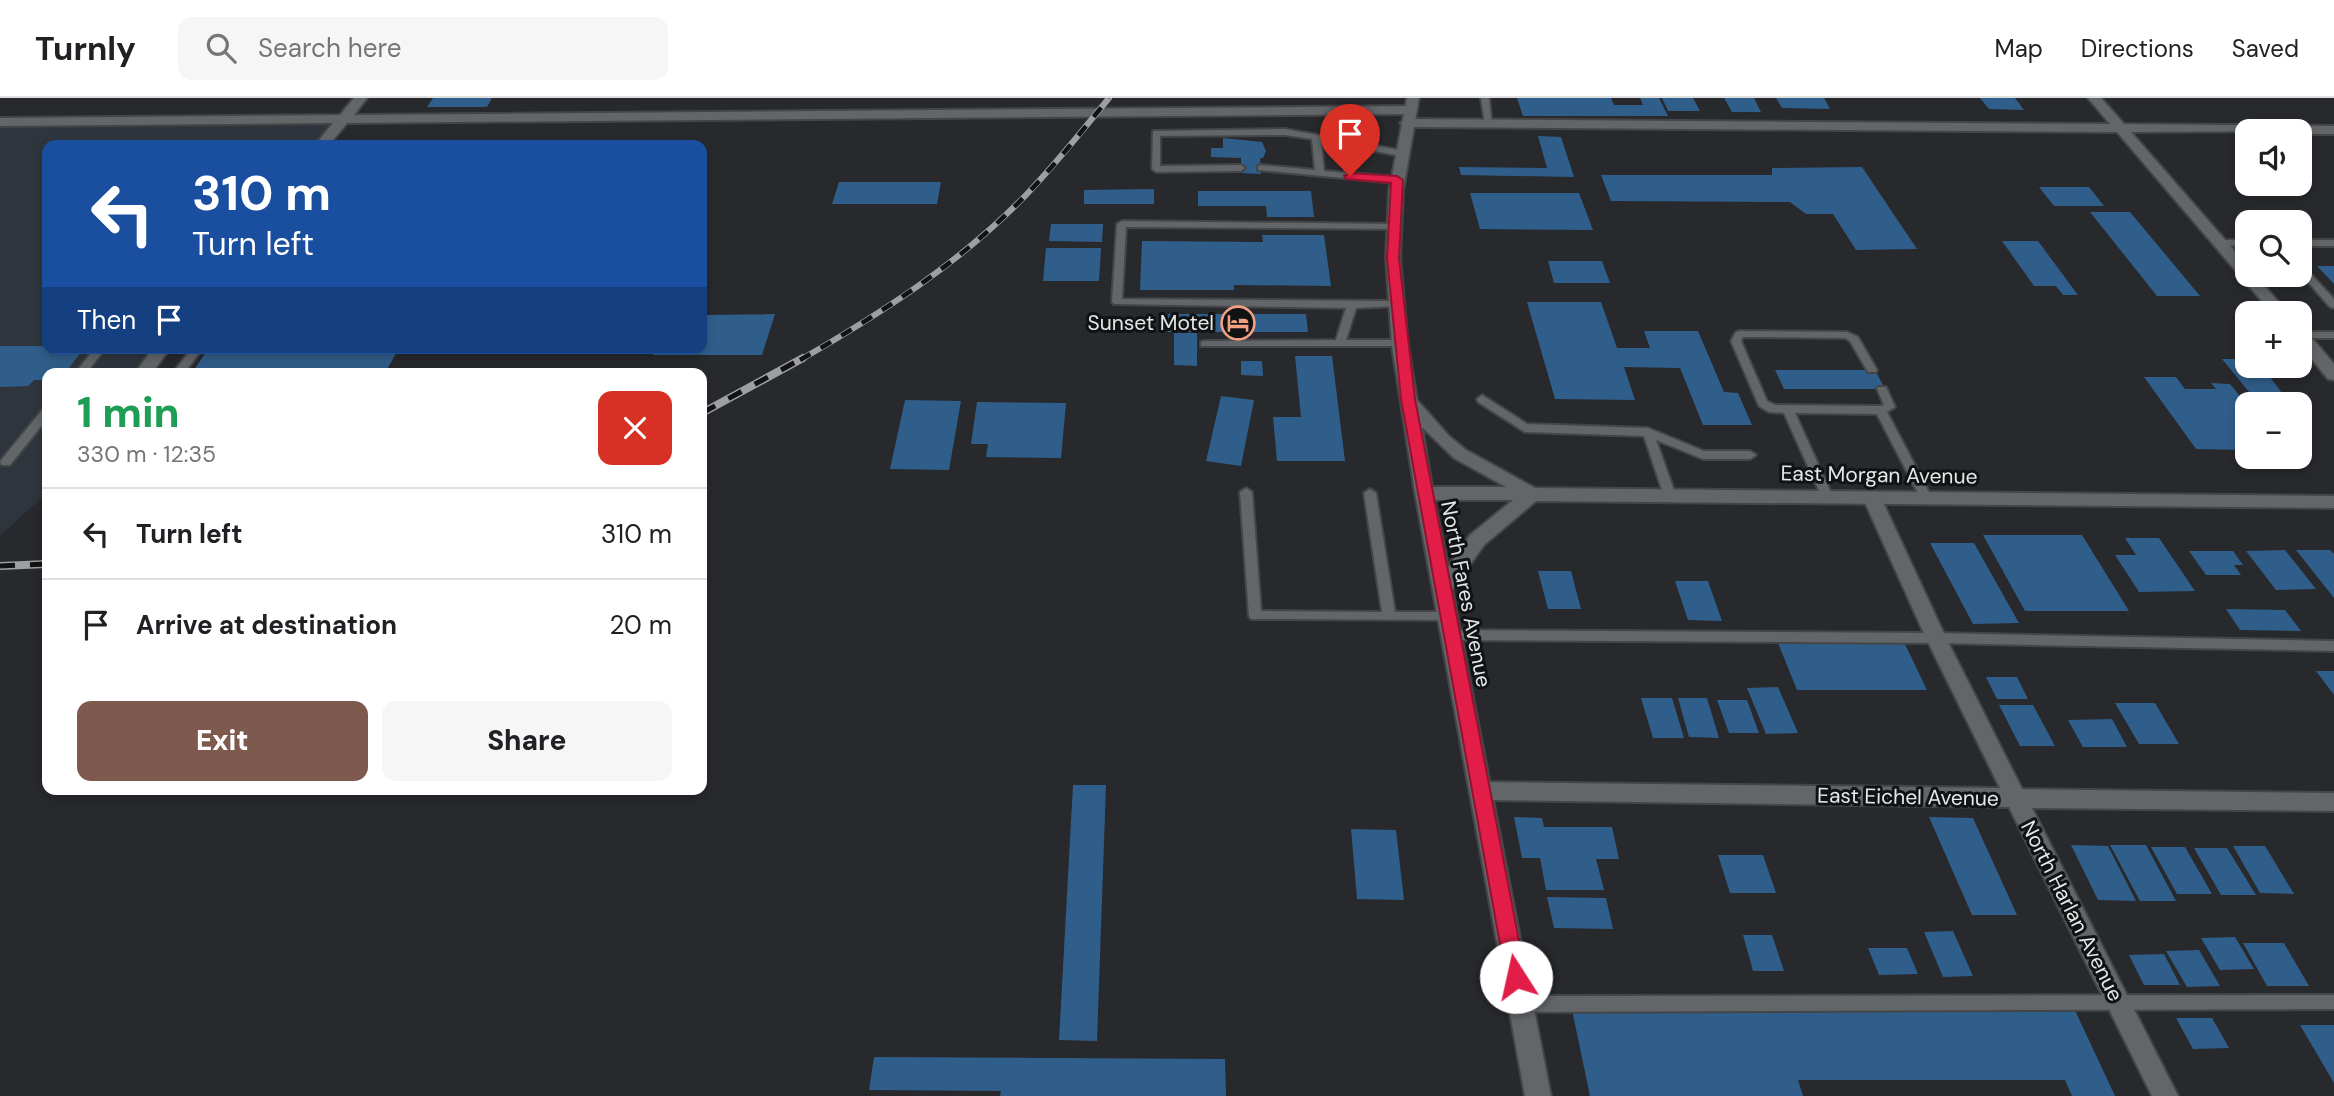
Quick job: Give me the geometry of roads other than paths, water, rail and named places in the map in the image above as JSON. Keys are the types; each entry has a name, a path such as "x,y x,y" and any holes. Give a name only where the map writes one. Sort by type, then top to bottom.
{"street":[{"path":"326,140 361,98"},
{"path":"738,116 748,98"},
{"path":"2094,98 2270,301"},
{"path":"0,122 1409,110 1489,124 2334,130"},
{"name":"North Fares Avenue","path":"1409,110 1397,180 1394,226 1400,342 1424,493 1538,1096"},
{"path":"2312,349 2334,375"},
{"path":"147,368 157,354"},
{"path":"1408,399 1443,440 1460,454 1532,494 1477,540 1442,590"},
{"name":"East Morgan Avenue","path":"1424,493 2332,504"},
{"name":"North Harlan Avenue","path":"1872,498 1936,638 2165,1096"},
{"name":"East Eichel Avenue","path":"1482,791 2334,802"}],"lane":[{"path":"1485,98 1489,124"},
{"path":"1152,113 1156,133 1156,169 1241,168"},
{"path":"1156,133 1266,131 1401,153"},
{"path":"1316,138 1321,172"},
{"path":"1261,168 1397,180"},
{"path":"1394,226 1122,224 1117,302 1396,304"},
{"path":"2219,243 2235,243"},
{"path":"2312,243 2334,243"},
{"path":"2312,281 2334,304"},
{"path":"1339,343 1352,305"},
{"path":"1871,370 1854,339 1847,335 1740,334 1736,341 1763,403 1773,409 1881,410 1890,407 1882,389"},
{"path":"2312,335 2334,335"},
{"path":"1205,344 1400,342"},
{"path":"84,368 96,354"},
{"path":"182,368 193,354"},
{"path":"1482,399 1525,428 1648,432 1703,455 1750,455"},
{"path":"1788,410 1827,497"},
{"path":"1881,410 1926,498"},
{"path":"6,462 42,418"},
{"path":"1648,432 1670,496"},
{"path":"1246,492 1255,616 1389,616 1449,626 2334,646"},
{"path":"1370,493 1389,616"},
{"path":"1521,1004 2334,1002"}],"railway":[{"path":"800,360 889,306 974,243 1036,184 1109,98"},
{"path":"707,410 803,358"},
{"path":"0,566 42,564"}],"place":[{"name":"Sunset Motel","path":"1238,323"}]}
